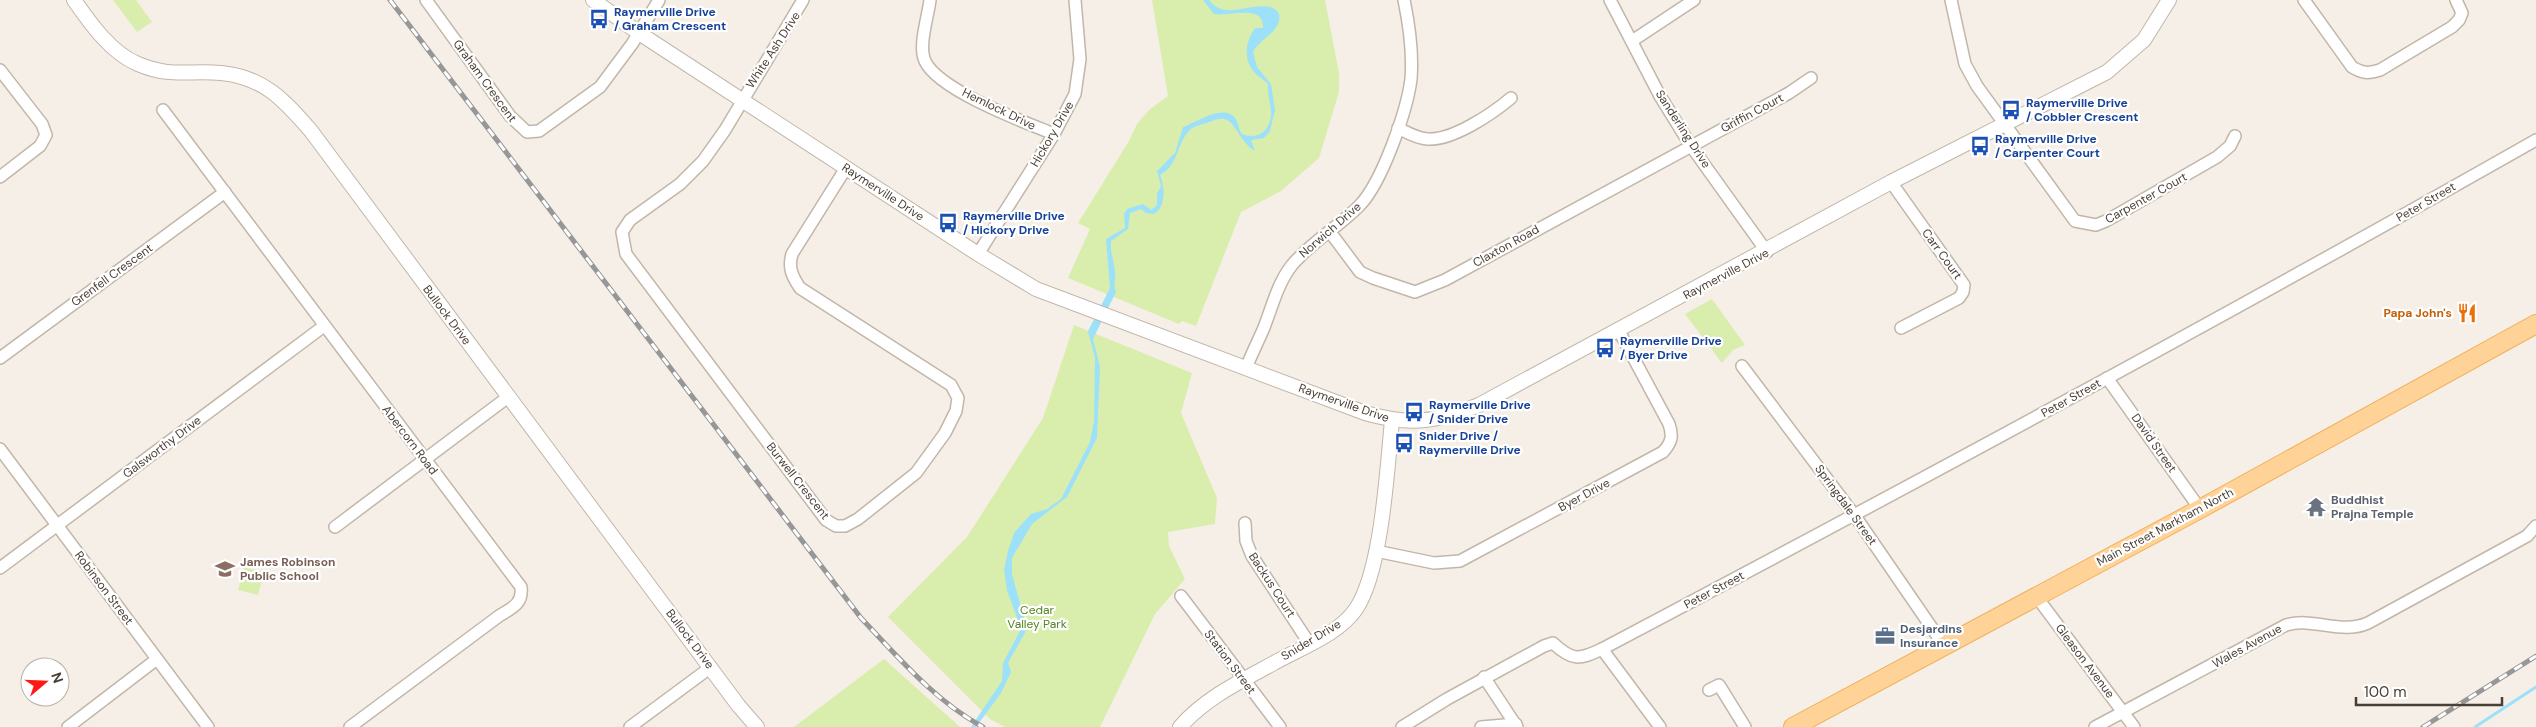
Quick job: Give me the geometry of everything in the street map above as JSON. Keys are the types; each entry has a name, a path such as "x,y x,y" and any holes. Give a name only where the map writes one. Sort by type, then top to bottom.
{"main road":[{"name":"Main Street Markham North","path":"1793,727 2200,509 2536,324"}],"street":[{"name":"Bullock Drive","path":"74,0 106,40 136,63 165,72 182,74 220,73 238,76 253,81 278,94 311,131 508,397 757,727"},
{"name":"Graham Crescent","path":"426,0 510,116 527,132 539,131 600,87 639,34 659,0"},
{"name":"Raymerville Drive","path":"593,0 639,34 978,254 1036,288 1092,311 1392,421 1425,421 1462,412 1767,252 1892,182 2004,123 2107,72 2144,40 2169,0"},
{"name":"White Ash Drive","path":"742,100 803,0"},
{"name":"Hemlock Drive","path":"930,0 922,48 925,61 933,71 970,97 1054,134"},
{"name":"Hickory Drive","path":"978,254 1054,134 1075,94 1080,59 1076,0"},
{"name":"Norwich Drive","path":"1246,368 1278,289 1291,266 1305,250 1330,232 1361,204 1374,186 1398,128 1410,81 1412,66 1404,0"},
{"name":"Sanderling Drive","path":"1610,0 1660,96 1691,146 1767,252"},
{"path":"1632,41 1694,0"},
{"path":"2304,0 2352,67 2361,73 2380,70 2452,27 2459,20 2462,13 2456,0"},
{"name":"Carpenter Court","path":"1954,1 1965,64 1977,86 2075,221 2087,225 2096,225 2106,221 2217,157 2230,146 2235,136"},
{"path":"0,70 42,124 46,135 40,146 0,177"},
{"name":"Griffin Court","path":"1691,146 1789,93 1810,78"},
{"path":"1398,128 1416,138 1443,138 1494,112 1511,98"},
{"name":"Burwell Crescent","path":"742,100 725,130 694,172 630,220 622,232 622,244 626,254 826,520 836,526 845,526 858,519 916,472 945,433 958,404 958,398 951,385 800,288 792,277 790,264 795,248 846,168"},
{"name":"Abercorn Road","path":"163,110 522,587 522,598 517,605 498,616 350,727"},
{"name":"Peter Street","path":"1484,677 1532,651 1552,643 1574,658 1585,657 1602,649 1854,516 2536,140"},
{"name":"Claxton Road","path":"1330,232 1360,272 1398,288 1416,292 1445,280 1691,146"},
{"name":"Carr Court","path":"1892,182 1964,284 1963,292 1959,298 1901,328"},
{"name":"Grenfell Crescent","path":"0,358 225,192"},
{"name":"Galsworthy Drive","path":"0,568 324,326"},
{"name":"Byer Drive","path":"1376,551 1434,564 1460,561 1663,452 1671,443 1672,433 1669,424 1619,331"},
{"name":"Springdale Street","path":"1742,366 1854,516 1945,647"},
{"name":"David Street","path":"2107,378 2200,509"},
{"path":"335,527 508,397"},
{"name":"Snider Drive","path":"1180,727 1205,704 1243,680 1330,632 1355,610 1369,580 1376,551 1392,421"},
{"name":"Robinson Street","path":"0,449 208,727"},
{"name":"Backus Court","path":"1245,523 1246,541 1252,556 1309,643"},
{"name":"Wales Avenue","path":"2095,727 2286,625 2302,622 2351,628 2361,626 2527,536 2536,526"},
{"name":"Station Street","path":"1181,596 1280,727"},
{"name":"Gleason Avenue","path":"2036,596 2134,727"},
{"path":"1602,649 1660,727"},
{"path":"68,727 158,660"},
{"path":"630,727 711,667"},
{"path":"1402,727 1484,677 1516,725"},
{"path":"1709,690 1719,685 1745,727"},
{"path":"1481,727 1516,725"}],"green space":[{"path":"113,0 136,0 152,22 137,32"},
{"path":"1152,0 1325,0 1339,73 1339,92 1319,158 1281,191 1241,212 1196,326 1182,321 1179,324 1068,278 1090,229 1078,223 1129,141 1137,124 1149,110 1168,96"},
{"path":"1712,299 1745,345 1733,350 1722,363 1685,314"},
{"name":"Cedar Valley Park","path":"1074,325 1192,373 1181,413 1217,498 1215,524 1168,532 1169,546 1185,579 1155,614 1100,727 1005,727 990,719 888,617 967,537 1043,418"},
{"path":"244,567 264,572 258,595 238,590"},
{"path":"884,659 960,727 794,727"}],"water":[{"path":"1203,0 1209,0 1217,7 1226,10 1266,6 1272,7 1279,14 1277,26 1253,52 1257,67 1271,84 1275,110 1270,131 1264,138 1251,140 1255,151 1246,143 1233,125 1225,119 1192,128 1186,134 1171,165 1160,175 1163,185 1161,207 1154,214 1146,213 1141,209 1130,213 1128,229 1111,241 1116,292 1093,339 1100,367 1097,438 1067,497 1032,524 1012,558 1012,574 1027,629 1008,663 1011,672 1001,693 976,727 971,727 1002,681 1003,663 1021,629 1007,590 1004,570 1014,533 1031,514 1047,509 1061,499 1090,442 1094,421 1095,358 1088,331 1110,288 1106,239 1125,228 1124,214 1127,209 1143,204 1151,210 1157,205 1157,194 1161,186 1157,171 1175,153 1183,127 1210,115 1225,113 1231,114 1236,119 1242,134 1253,136 1265,130 1270,122 1271,112 1268,84 1251,68 1247,57 1249,39 1255,28 1263,28 1262,20 1252,13 1214,14"}],"waterway":[{"path":"2475,727 2536,687"}],"railway":[{"path":"390,0 861,618 933,692 983,727"},
{"path":"2423,727 2536,656"}],"place":[{"name":"Raymerville Drive / Graham Crescent","path":"599,19"},
{"name":"Raymerville Drive / Cobbler Crescent","path":"2011,110"},
{"name":"Raymerville Drive / Carpenter Court","path":"1980,146"},
{"name":"Raymerville Drive / Hickory Drive","path":"948,223"},
{"name":"Papa John's","path":"2467,313"},
{"name":"Raymerville Drive / Byer Drive","path":"1605,348"},
{"name":"Raymerville Drive / Snider Drive","path":"1414,412"},
{"name":"Snider Drive / Raymerville Drive","path":"1404,443"},
{"name":"Buddhist Prajna Temple","path":"2316,507"},
{"name":"James Robinson Public School","path":"225,569"},
{"name":"Desjardins Insurance","path":"1885,636"}]}
